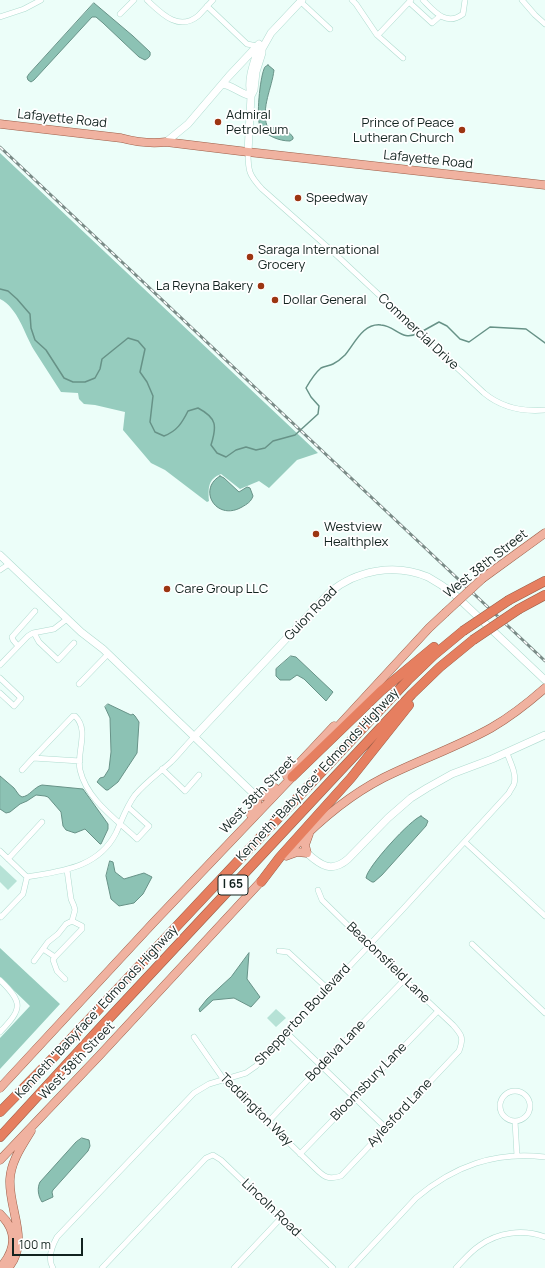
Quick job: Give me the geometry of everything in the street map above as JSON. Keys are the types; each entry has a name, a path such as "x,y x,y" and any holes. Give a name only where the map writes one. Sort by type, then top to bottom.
{"highway":[{"name":"Kenneth \"Babyface\" Edmonds Highway","path":"0,1112 408,680 434,655 463,631 509,600 545,581"},
{"name":"Kenneth \"Babyface\" Edmonds Highway","path":"0,1137 79,1050 412,694 440,667 473,640 545,595"},
{"path":"292,778 381,691 437,645 463,631"},
{"path":"261,882 280,857 351,778 440,667"}],"main road":[{"name":"Lafayette Road","path":"0,124 121,138 124,136 155,138 166,142 248,152 545,185"},
{"name":"West 38th Street","path":"0,1088 292,778 429,628 483,578 545,533"},
{"name":"West 38th Street","path":"0,1160 310,831 339,807 368,787 392,774 480,734 514,713 545,688"},
{"path":"234,838 255,810 258,802 256,796 264,796 271,792 335,725 357,706"},
{"path":"286,856 299,852 307,854 305,843 310,831"},
{"path":"8,1268 15,1258 19,1244 10,1188 11,1170 16,1156 39,1118"},
{"path":"0,1214 10,1226 13,1240 10,1255 0,1268"}],"street":[{"path":"0,17 24,9 41,0"},
{"path":"120,14 134,0"},
{"path":"147,0 168,19 180,22 185,22 195,18 213,0"},
{"path":"352,0 378,35 403,58"},
{"path":"423,0 440,16 451,19 457,18 463,14 465,0"},
{"path":"522,0 545,24"},
{"path":"166,142 188,124 199,109 249,54 259,47 301,1 330,29"},
{"path":"378,35 410,1 432,23 440,16"},
{"path":"207,6 247,44 259,47 262,53 256,72 254,90 251,96 248,152"},
{"path":"247,44 249,54"},
{"path":"223,84 245,95 251,96"},
{"name":"Commercial Drive","path":"248,152 250,171 255,181 484,394 499,404 519,410 545,410"},
{"path":"0,555 81,632 108,654 256,796"},
{"path":"0,570 10,564"},
{"name":"Guion Road","path":"194,737 329,593 354,578 378,571 394,570 415,573 428,577 441,584 454,594 545,680"},
{"path":"18,646 12,640 12,637 35,611"},
{"path":"0,665 28,636 52,629 61,624 67,618"},
{"path":"34,633 39,642 58,660 74,643"},
{"path":"79,684 108,654"},
{"path":"0,678 21,698 14,706 0,693"},
{"path":"22,770 74,716 80,722 82,729 80,770 91,792 104,808 137,839 149,826 128,807"},
{"path":"307,854 316,862 324,866 331,867 341,865 388,818 415,796 452,774 507,753 545,735"},
{"path":"27,877 67,870 87,863 100,853 112,839 128,807 141,789 194,737"},
{"name":"Shepperton Boulevard","path":"53,1268 51,1264 51,1248 57,1237 194,1093 209,1084 246,1073 256,1066 369,946 509,793 514,784 514,776 507,753"},
{"path":"33,758 80,761"},
{"path":"162,769 185,791 199,775"},
{"path":"8,859 42,822"},
{"path":"465,842 545,916"},
{"path":"0,851 27,877"},
{"path":"67,870 71,899 75,908 74,922"},
{"path":"0,916 1,917 23,894 27,877"},
{"name":"Beaconsfield Lane","path":"318,890 322,900 461,1033"},
{"path":"34,961 48,942 58,934 64,926 74,922 82,926 82,929 55,957 54,962 56,971 65,979"},
{"path":"472,944 545,1013"},
{"path":"43,949 55,957"},
{"path":"279,951 288,952 328,989"},
{"name":"Bodelva Lane","path":"267,1123 405,979"},
{"path":"0,980 13,993 17,1005 15,1015 0,1032"},
{"name":"Bloomsbury Lane","path":"300,1154 438,1011"},
{"path":"287,1033 386,1128"},
{"name":"Aylesford Lane","path":"324,1177 333,1178 340,1176 386,1128 459,1051 462,1042 461,1033"},
{"name":"Teddington Way","path":"194,1037 224,1080 324,1177"},
{"path":"517,1091 523,1093 528,1098 530,1108 522,1120 515,1121 510,1120 504,1115 501,1110 501,1104 503,1097 511,1092 517,1091"},
{"path":"515,1121 517,1156"},
{"name":"Lincoln Road","path":"102,1268 206,1158 213,1155 221,1160 333,1268"},
{"path":"351,1268 416,1198 438,1181 458,1170 498,1158 517,1156 545,1158"},
{"path":"234,1268 281,1218"},
{"path":"456,1268 478,1247 495,1237 520,1233 545,1237"}],"shaded area":[{"path":"94,3 150,52 149,57 145,60 139,57 96,17 92,17 34,80 31,82 28,80 27,77 29,74"},
{"path":"268,65 274,70 265,112 267,126 287,131 293,137 290,141 273,137 266,133 260,126 258,107 260,89 264,69"},
{"path":"0,153 318,453 297,460 269,488 259,481 240,489 221,474 211,481 209,488 209,501 207,502 165,470 151,463 123,430 125,412 84,404 79,399 78,393 61,392 34,350 12,308 0,299"},
{"path":"220,476 239,492 247,487 250,488 253,496 250,501 233,511 224,510 218,507 213,502 210,495 210,488 213,482"},
{"path":"291,656 296,657 333,692 326,701 304,679 297,675 290,680 280,680 276,676 276,669"},
{"path":"108,704 131,715 133,714 139,722 137,753 118,782 106,790 97,782 100,778 104,777 109,769 111,752 110,718 105,707"},
{"path":"0,776 22,797 42,785 83,789 108,824 108,829 101,844 85,829 75,833 66,830 63,826 61,812 48,797 36,795 20,804 10,812 6,813 0,809"},
{"path":"421,816 428,821 426,826 374,882 366,878 368,872 381,854 408,825"},
{"path":"110,861 113,862 115,872 124,879 144,873 152,877 143,894 134,903 119,906 111,899 106,876"},
{"path":"0,865 17,881 8,890 0,882"},
{"path":"0,948 60,1004 0,1069 0,1038 30,1006 0,977"},
{"path":"249,953 247,979 260,997 251,1007 234,998 213,1000 200,1012 199,1009 207,999 231,977"},
{"path":"276,1009 286,1018 276,1027 267,1018"},
{"path":"82,1138 89,1140 90,1146 88,1151 53,1190 53,1197 42,1202 38,1192 40,1182 76,1142"}],"waterway":[{"path":"0,289 8,291 30,314 31,328 35,340 46,350 64,378 73,382 85,382 95,378 100,369 102,359 128,338 138,341 145,349 140,372 147,382 153,396 150,422 155,432 164,436 169,434 179,426 188,411 198,408 209,415 214,423 215,428 211,445 217,453 226,457 236,450 246,447 256,450 265,448 273,441 295,435 318,414 319,406 311,397 306,388 321,368 333,364 345,355 364,330 375,325 381,325 391,328 403,335 408,336 418,333"},
{"path":"421,332 439,322 447,326 460,339 469,342 490,327 526,329 545,343"}],"railway":[{"path":"0,147 545,661"}],"place":[{"name":"Admiral Petroleum","path":"218,122"},
{"name":"Prince of Peace Lutheran Church","path":"462,130"},
{"name":"Speedway","path":"298,198"},
{"name":"Saraga International Grocery","path":"250,257"},
{"name":"La Reyna Bakery","path":"261,286"},
{"name":"Dollar General","path":"275,300"},
{"name":"Westview Healthplex","path":"316,534"},
{"name":"Care Group LLC","path":"167,589"}]}
